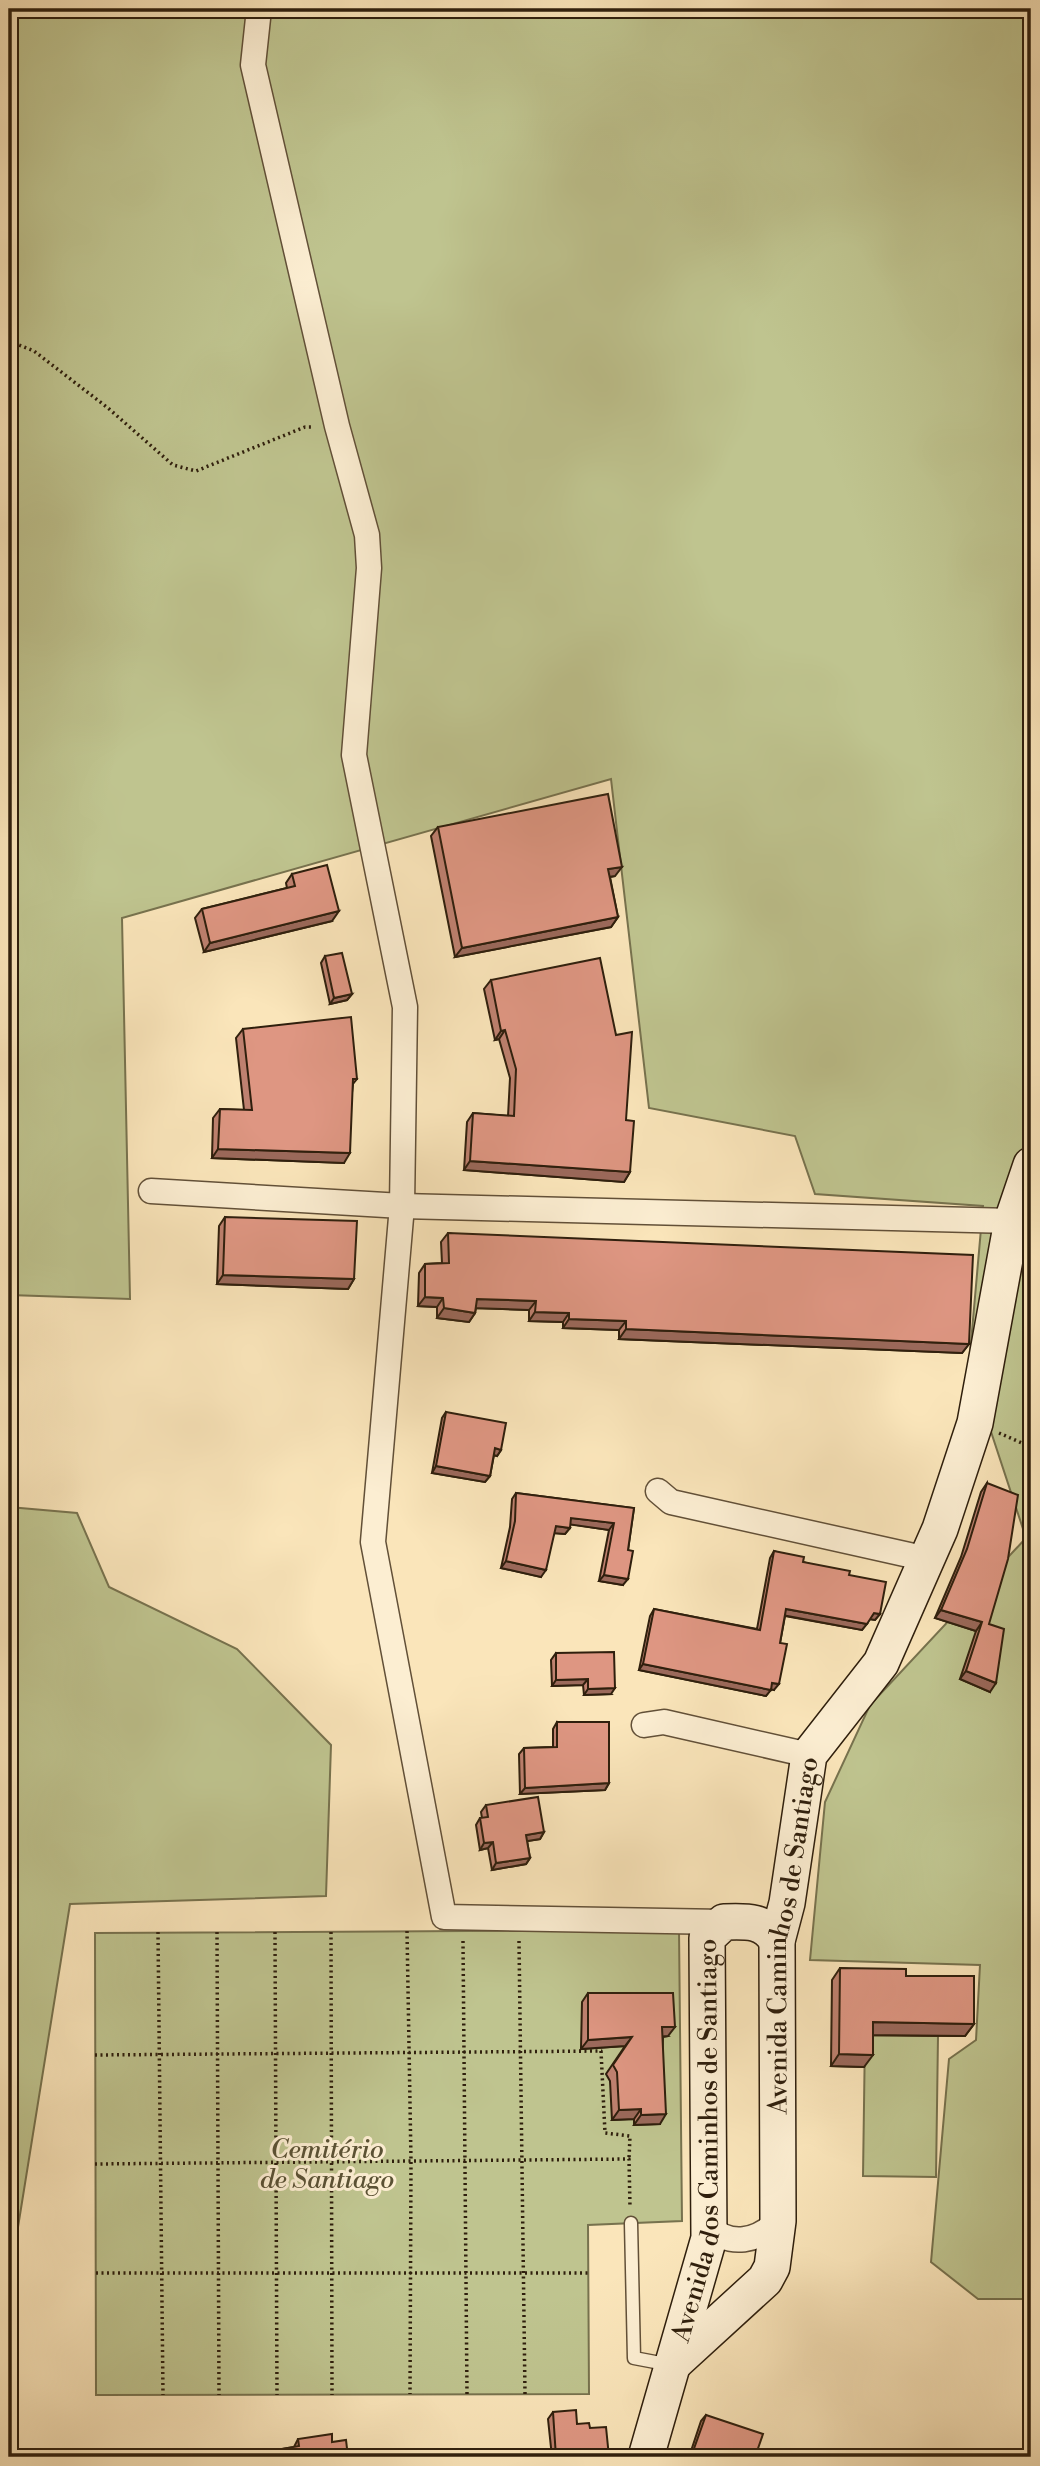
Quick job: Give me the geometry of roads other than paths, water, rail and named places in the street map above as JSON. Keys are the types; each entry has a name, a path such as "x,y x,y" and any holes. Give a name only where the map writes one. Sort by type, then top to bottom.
{"street":[{"path":"259,9 253,65 337,426 366,536 369,568 354,755 405,1007 401,1206 373,1542 444,1917 757,1923 766,1927 777,1941"},
{"name":"Avenida Caminhos de Santiago","path":"672,2365 765,2280 772,2267 778,2221 777,1941 786,1903 809,1755 881,1663 940,1529 975,1423 1012,1221 1031,1165"},
{"path":"151,1191 401,1206 1012,1221"},
{"path":"658,1491 671,1502 927,1559"},
{"path":"644,1725 664,1722 809,1755"},
{"name":"Avenida dos Caminhos de Santiago","path":"672,2365 709,2238 707,1938 724,1922"},
{"path":"709,2226 718,2236 745,2240 759,2237 778,2221"},
{"path":"646,2457 672,2365"}],"lane":[{"path":"631,2223 634,2358 672,2365"}],"park label":[{"name":"Cemitério de Santiago","path":"327,2164"}]}
